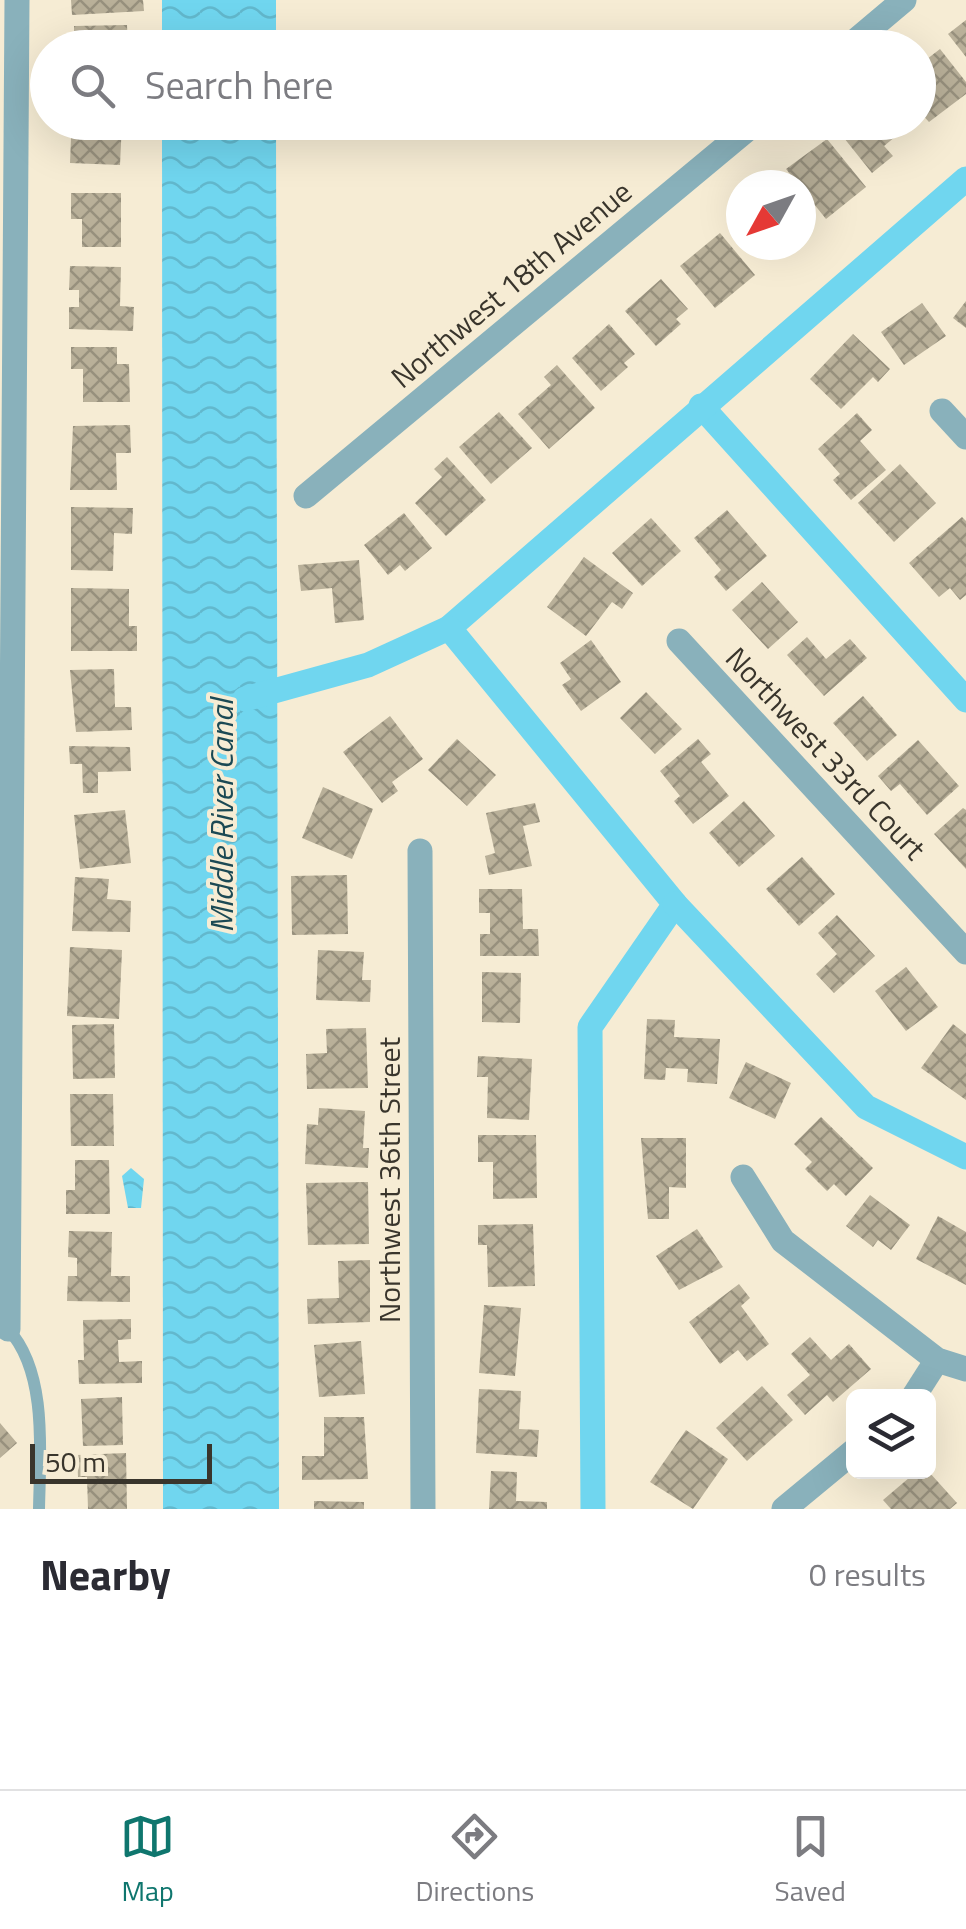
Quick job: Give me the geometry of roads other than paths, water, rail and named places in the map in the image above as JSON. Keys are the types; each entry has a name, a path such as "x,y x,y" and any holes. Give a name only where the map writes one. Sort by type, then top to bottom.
{"street":[{"path":"8,1329 6,1106 16,0"},
{"path":"868,30 904,0"},
{"name":"Northwest 18th Avenue","path":"306,496 734,140"},
{"path":"942,411 966,437"},
{"name":"Northwest 33rd Court","path":"679,642 966,952"},
{"name":"Northwest 36th Street","path":"420,851 423,1509"},
{"path":"742,1177 783,1241 937,1360 966,1369"},
{"path":"918,1389 937,1360"},
{"path":"784,1509 846,1457"}],"lane":[{"path":"8,1329 22,1344 30,1365 40,1457 39,1509"}],"water":[{"path":"162,0 276,0 276,30 162,30"},
{"name":"Middle River Canal","path":"162,140 276,140 279,1509 163,1509"},
{"path":"131,1168 144,1179 141,1208 128,1208 122,1176"}],"waterway":[{"path":"449,628 966,179"},
{"path":"701,406 966,700"},
{"name":"Middle River Canal","path":"245,699 368,665 449,628 675,904 590,1027 593,1509"},
{"path":"675,904 866,1107 966,1157"}]}
